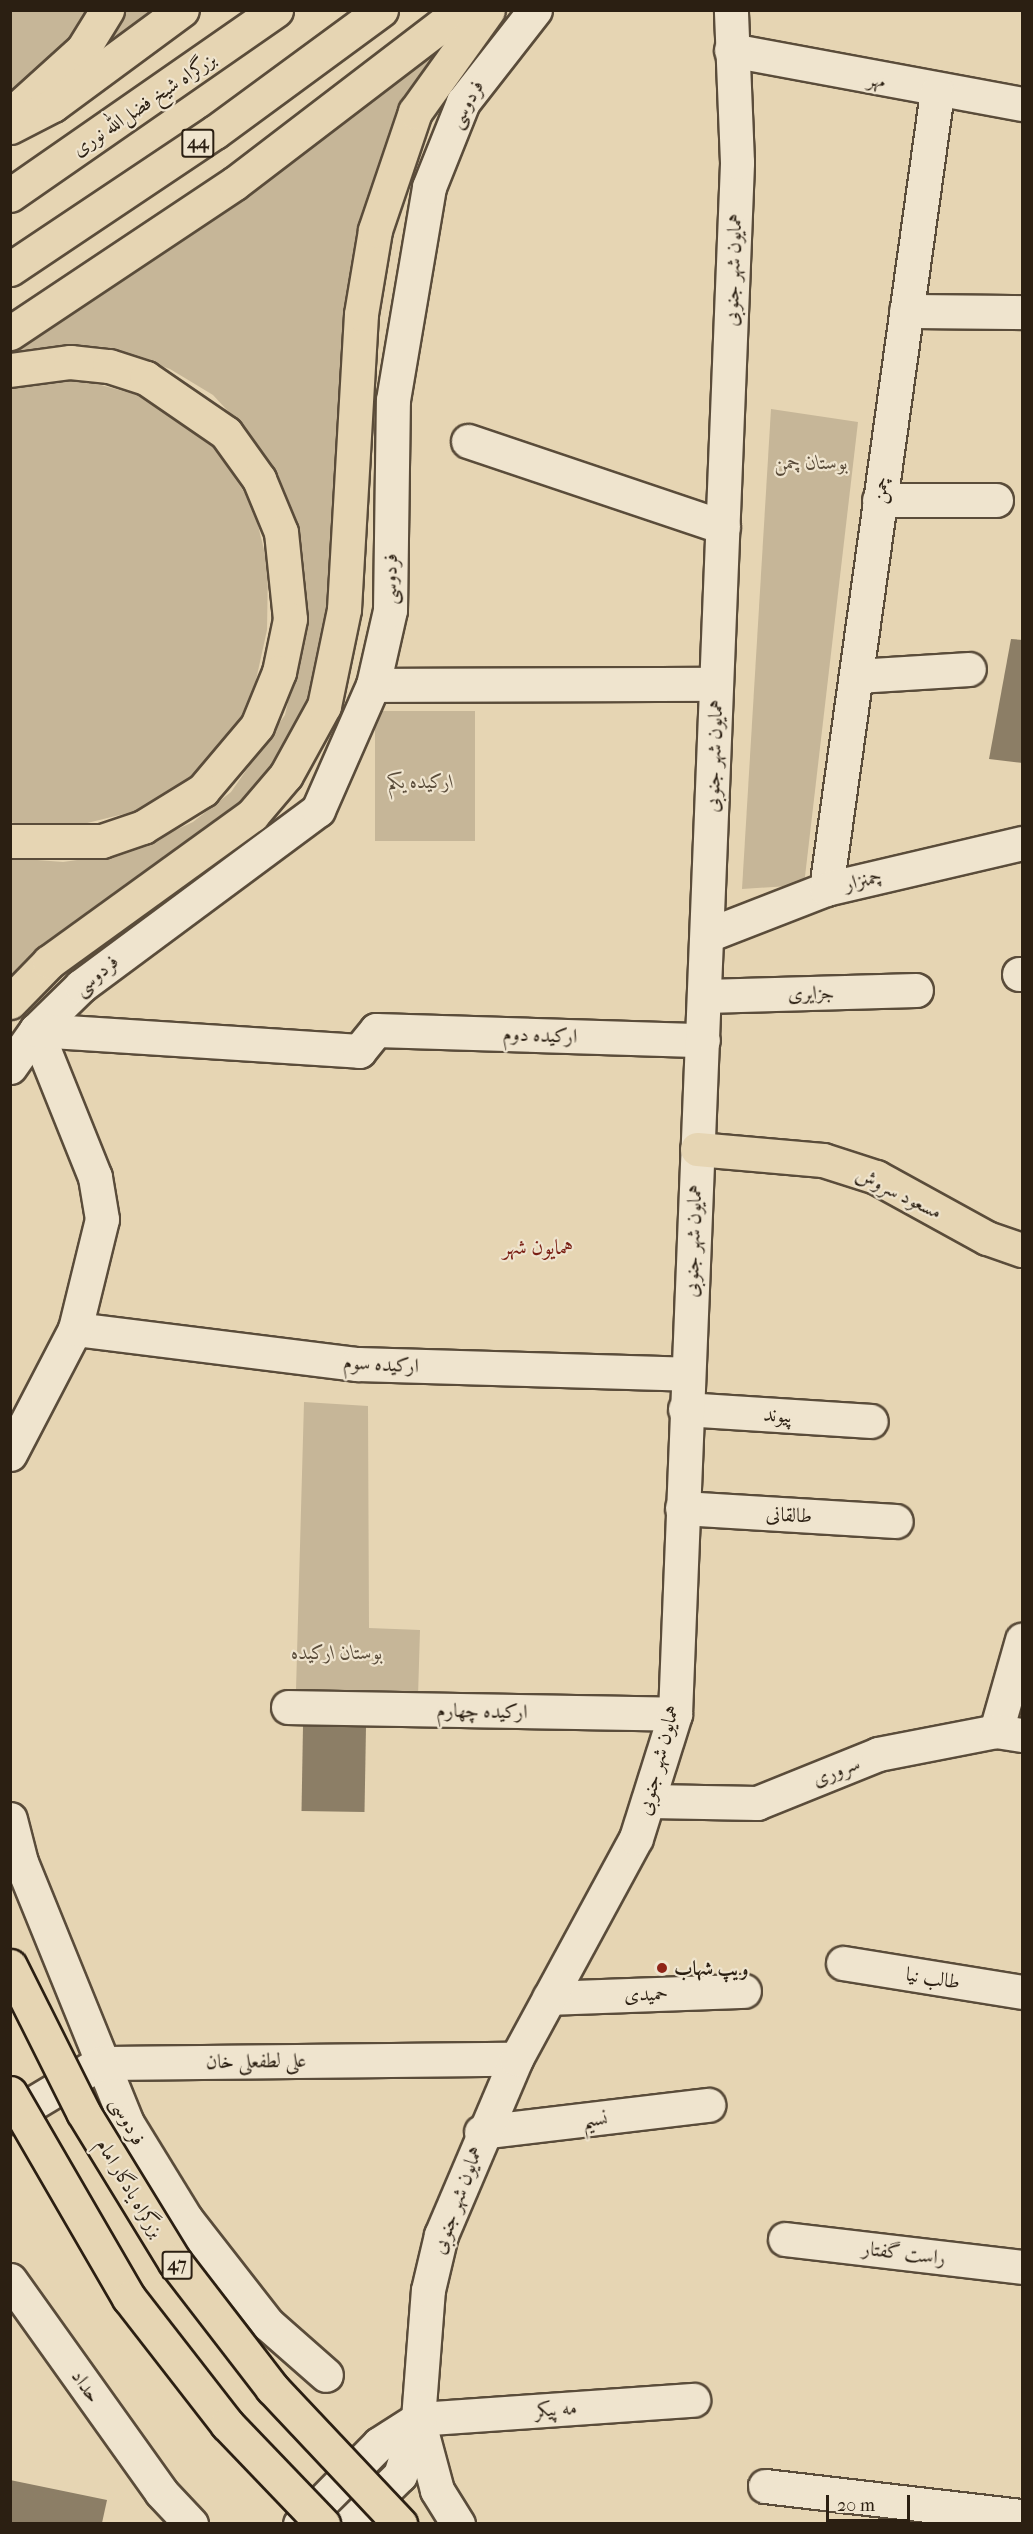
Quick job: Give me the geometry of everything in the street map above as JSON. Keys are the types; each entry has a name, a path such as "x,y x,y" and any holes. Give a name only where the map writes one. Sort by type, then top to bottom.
{"main road":[{"path":"10,114 83,49 107,10"},
{"path":"10,127 53,105 182,10"},
{"name":"بزرگراه شیخ فضل‌الله نوری","path":"10,195 276,10"},
{"name":"44","path":"10,269 215,132 381,10"},
{"path":"10,333 235,183 461,10"},
{"path":"10,1002 49,962 252,815 286,775 324,706 344,609 361,314 375,230 415,112 488,10"},
{"path":"10,370 70,362 109,366 146,378 226,433 259,479 281,532 290,619 279,672 257,726 203,790 143,828 102,842 56,845 10,841"},
{"name":"مسعود سروش","path":"697,1149 823,1160 876,1178 987,1238 1023,1250"},
{"name":"بزرگراه یادگار امام","path":"10,1966 83,2112 175,2262 272,2388 400,2523"},
{"path":"10,2093 129,2298 228,2424 323,2523"}],"street":[{"name":"فردوسی","path":"10,1067 36,1030 119,955 318,810 373,685 390,610 393,400 429,187 463,102 535,10"},
{"name":"همایون‌ شهر جنوبی","path":"418,2418 428,2290 441,2235 481,2132 516,2059 636,1838 650,1801 675,1714 697,1149 708,935 737,162 731,10"},
{"name":"مهر","path":"732,50 937,92 1023,104"},
{"name":"چمن","path":"826,889 937,92"},
{"path":"906,311 1020,312"},
{"path":"468,441 723,527"},
{"path":"879,500 996,500"},
{"path":"856,676 969,669"},
{"path":"373,685 716,684"},
{"name":"چمنزار","path":"708,935 826,889 1023,843"},
{"name":"جزایری","path":"705,996 916,990"},
{"path":"10,1454 75,1329 99,1240 101,1198 36,1030"},
{"name":"ارکیده دوم","path":"36,1030 359,1051 376,1030 703,1040"},
{"name":"ارکیده سوم","path":"75,1329 357,1364 688,1374"},
{"name":"پیوند","path":"686,1409 871,1421"},
{"name":"طالقانی","path":"682,1508 896,1521"},
{"path":"1009,1733 1023,1640"},
{"name":"ارکیده چهارم","path":"288,1707 675,1714"},
{"name":"سروری","path":"650,1801 757,1803 878,1754 1009,1733"},
{"name":"فردوسی","path":"10,1819 21,1862 100,2063 127,2123 186,2219 268,2324 326,2375"},
{"name":"طالب‌ نیا","path":"843,1963 1023,1992"},
{"name":"حمیدی","path":"549,1998 744,1991"},
{"name":"علی لطفعلی خان","path":"100,2063 516,2059"},
{"path":"10,2117 100,2063"},
{"name":"نسیم","path":"481,2132 708,2105"},
{"name":"راست گفتار","path":"785,2239 1023,2267"},
{"name":"حداد","path":"10,2280 163,2508 191,2523"},
{"name":"مه‌ پیکر","path":"418,2418 693,2400"},
{"path":"300,2523 379,2444 418,2418"},
{"path":"350,2523 400,2475 418,2418"},
{"path":"418,2418 436,2490 458,2523"},
{"path":"765,2486 1023,2516"}],"green space":[{"path":"11,11 91,11 62,54 11,101"},
{"path":"121,11 166,11 86,61"},
{"path":"471,11 393,129 369,204 335,591 308,709 259,789 11,981 11,858 63,862 126,853 193,822 231,792 285,715 307,620 300,531 283,487 251,436 213,395 170,369 104,347 74,345 11,358 11,345"},
{"path":"72,377 148,398 213,446 253,505 268,566 267,630 254,689 237,725 210,760 174,790 132,812 75,826 24,826 11,822 10,384"},
{"name":"بوستان چمن","path":"771,409 858,422 804,885 742,889"},
{"name":"ارکیده یکم","path":"375,711 475,711 475,841 375,841"},
{"name":"بوستان ارکیده","path":"304,1402 368,1406 369,1628 420,1630 418,1697 296,1690"}],"building":[{"path":"1011,639 1023,640 1023,763 989,759"},
{"path":"303,1726 366,1727 365,1812 302,1811"},
{"path":"10,2480 107,2500 102,2523 10,2523"}],"place":[{"name":"ویپ شهاب","path":"662,1968"}],"district":[{"name":"همایون شهر","path":"538,1247"}]}
